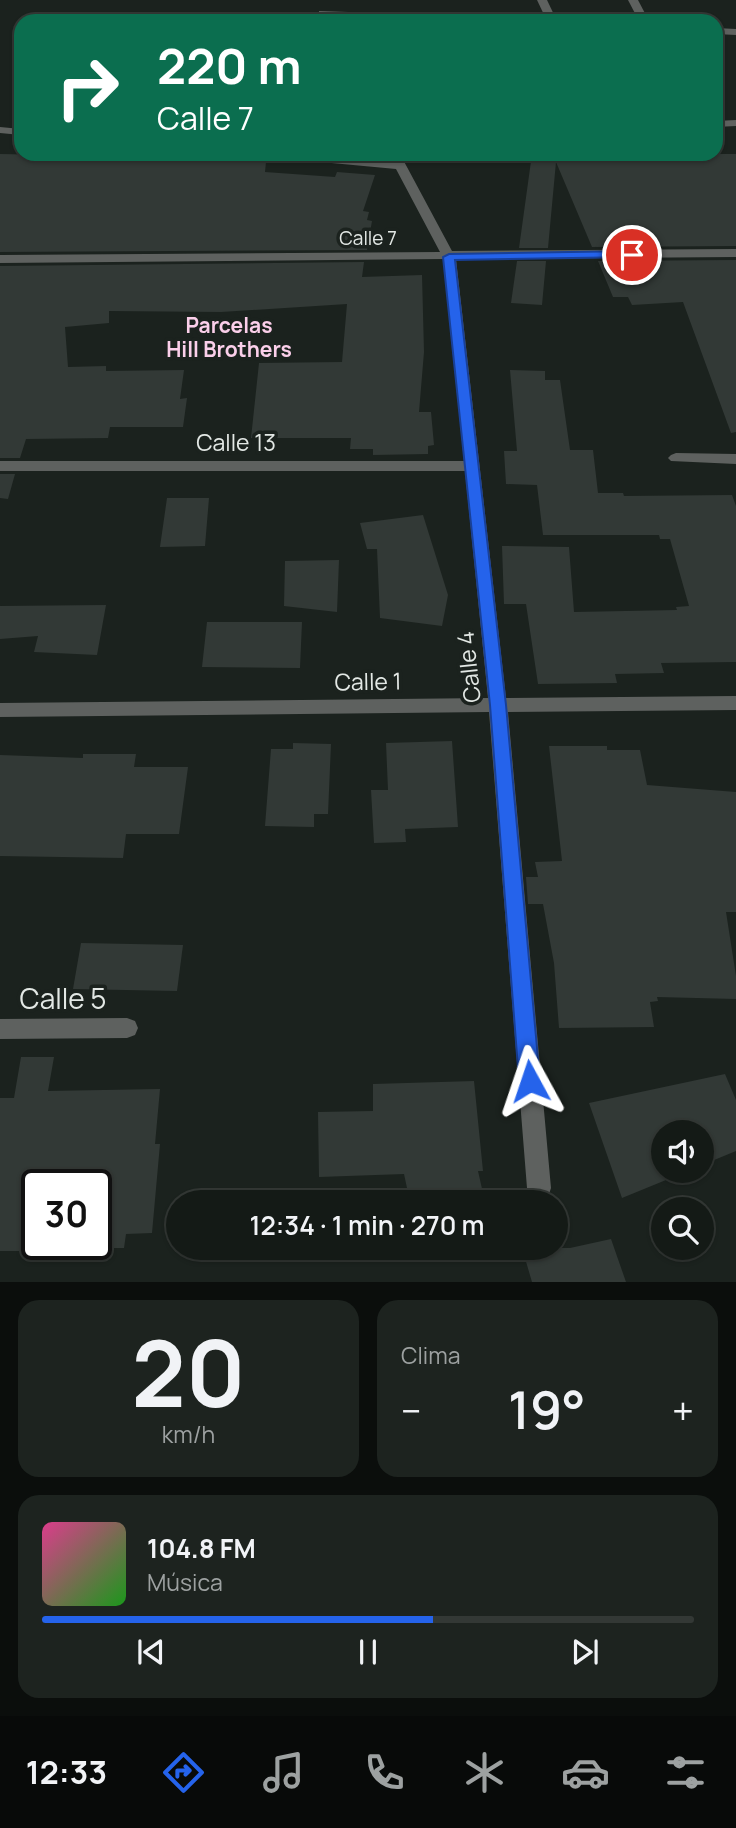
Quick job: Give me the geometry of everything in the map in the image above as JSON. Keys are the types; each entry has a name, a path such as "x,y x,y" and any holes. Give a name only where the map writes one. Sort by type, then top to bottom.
{"street":[{"name":"Calle 4","path":"397,161 449,257 498,705 539,1188"},
{"name":"Calle 7","path":"0,259 736,254"},
{"path":"676,458 736,459"},
{"name":"Calle 13","path":"0,466 471,466"},
{"name":"Calle 1","path":"0,710 736,703"},
{"name":"Calle 5","path":"0,1029 127,1028"}],"building":[{"path":"0,154 14,154 14,161 266,162 265,172 335,177 337,172 375,175 363,211 369,212 367,220 372,221 367,250 0,252"},
{"path":"723,154 736,154 736,246 592,247 556,162 548,248 519,248 531,161 723,161"},
{"path":"736,260 736,432 731,433 683,302 632,305 628,297 613,297 598,261"},
{"path":"517,261 546,261 542,305 511,303"},
{"path":"364,262 362,277 422,275 424,352 419,412 431,412 434,445 428,446 428,454 373,455 373,449 350,449 351,438 251,438 259,363 342,362 347,304 221,312 109,311 109,323 65,327 68,367 106,366 106,371 184,370 180,399 187,398 183,427 110,427 108,438 26,439 20,458 0,458 0,266"},
{"path":"510,370 545,371 545,380 560,380 570,450 593,450 598,493 623,493 624,496 732,495 736,506 736,662 661,663 664,673 615,674 617,683 538,684 526,604 504,604 502,546 569,547 574,612 677,610 676,607 689,606 670,539 660,539 659,535 543,535 537,485 506,484 504,451 517,451"},
{"path":"0,474 15,474 8,499 0,498"},
{"path":"167,498 209,498 205,546 160,547"},
{"path":"423,515 448,595 442,626 380,618 377,549 367,549 360,523"},
{"path":"339,560 337,612 284,606 285,561"},
{"path":"106,605 97,655 34,652 38,636 0,639 0,606"},
{"path":"207,622 302,622 300,668 202,667"},
{"path":"452,741 458,827 405,829 406,842 374,843 371,790 388,790 386,743"},
{"path":"293,743 331,744 328,814 314,814 314,827 265,826 271,749 293,749"},
{"path":"549,746 607,746 607,750 640,750 647,785 736,792 736,912 726,912 736,976 736,999 657,997 658,1001 650,1002 654,1027 559,1028 554,963 543,904 528,904 526,877 538,877 535,862 562,861"},
{"path":"83,754 136,754 134,767 188,767 179,834 126,834 123,858 0,856 0,755 83,758"},
{"path":"81,943 183,945 177,991 73,989"},
{"path":"21,1057 54,1057 48,1091 160,1089 155,1144 160,1144 152,1233 126,1234 124,1248 112,1248 112,1169 21,1169 21,1251 0,1251 0,1098 14,1098"},
{"path":"725,1074 736,1100 736,1151 714,1160 714,1120 651,1120 651,1183 659,1183 622,1198 589,1103"},
{"path":"474,1081 483,1171 478,1171 482,1190 407,1190 404,1174 319,1177 318,1112 373,1111 373,1084"},
{"path":"611,1239 626,1282 532,1282 526,1260 568,1260 570,1248"}],"district":[{"name":"Parcelas Hill Brothers","path":"229,338"}],"route":[{"path":"530,1081 498,705 449,257 632,255"}]}
